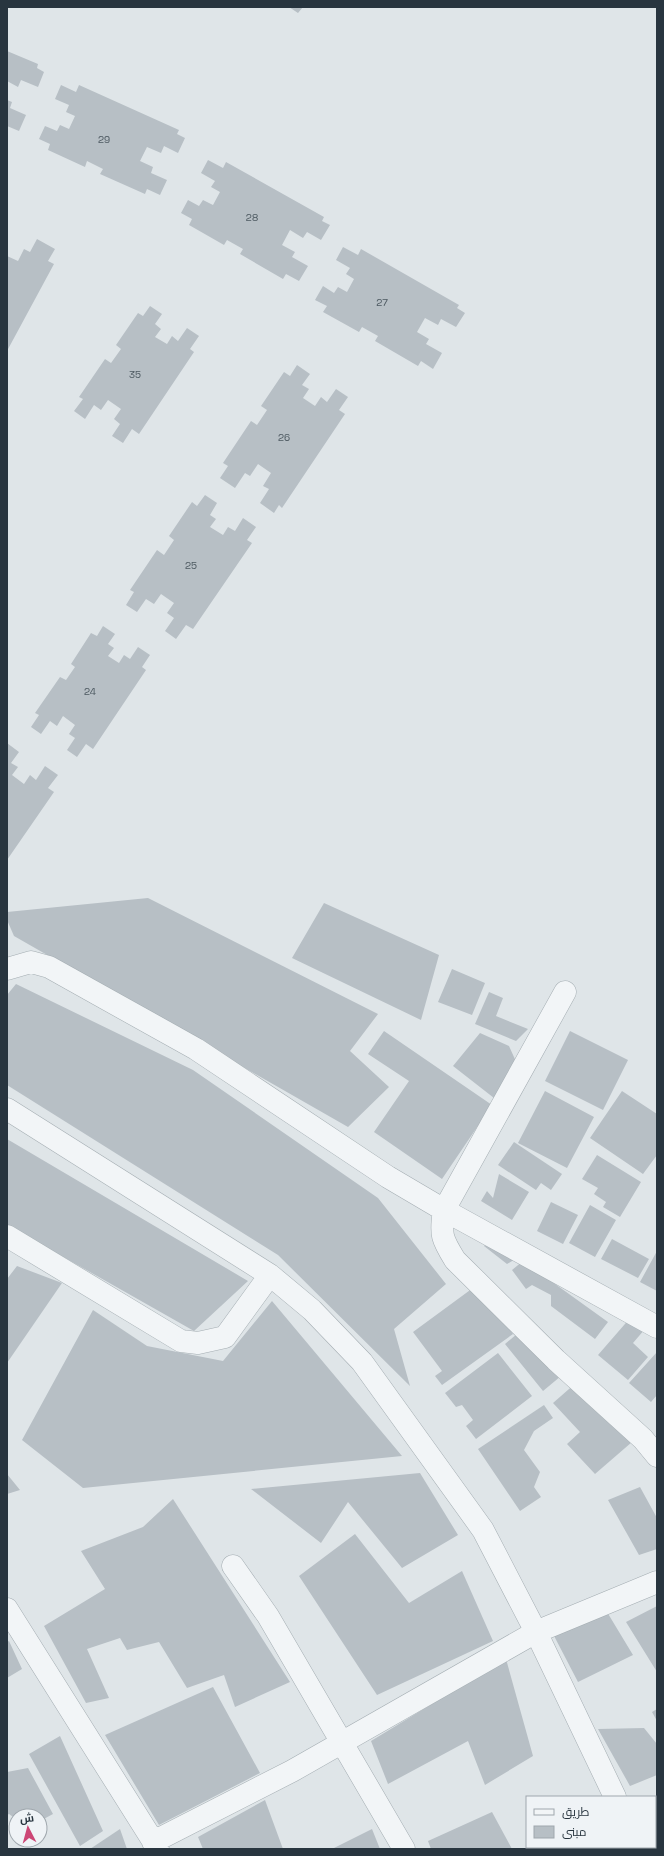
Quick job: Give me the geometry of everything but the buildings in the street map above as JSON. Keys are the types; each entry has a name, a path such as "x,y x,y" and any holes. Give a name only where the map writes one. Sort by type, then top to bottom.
{"street":[{"path":"7,969 31,962 56,971 196,1049 388,1177 444,1210 657,1328"},
{"path":"565,992 444,1210 441,1229 444,1242 455,1260 556,1360 643,1439 657,1456"},
{"path":"7,1109 270,1275 312,1310 362,1362 483,1530 536,1632 615,1796"},
{"path":"10,1244 181,1341 198,1344 225,1337 270,1275"},
{"path":"233,1566 268,1616 404,1849"},
{"path":"7,1609 155,1845 292,1771 536,1632 657,1582"}]}
